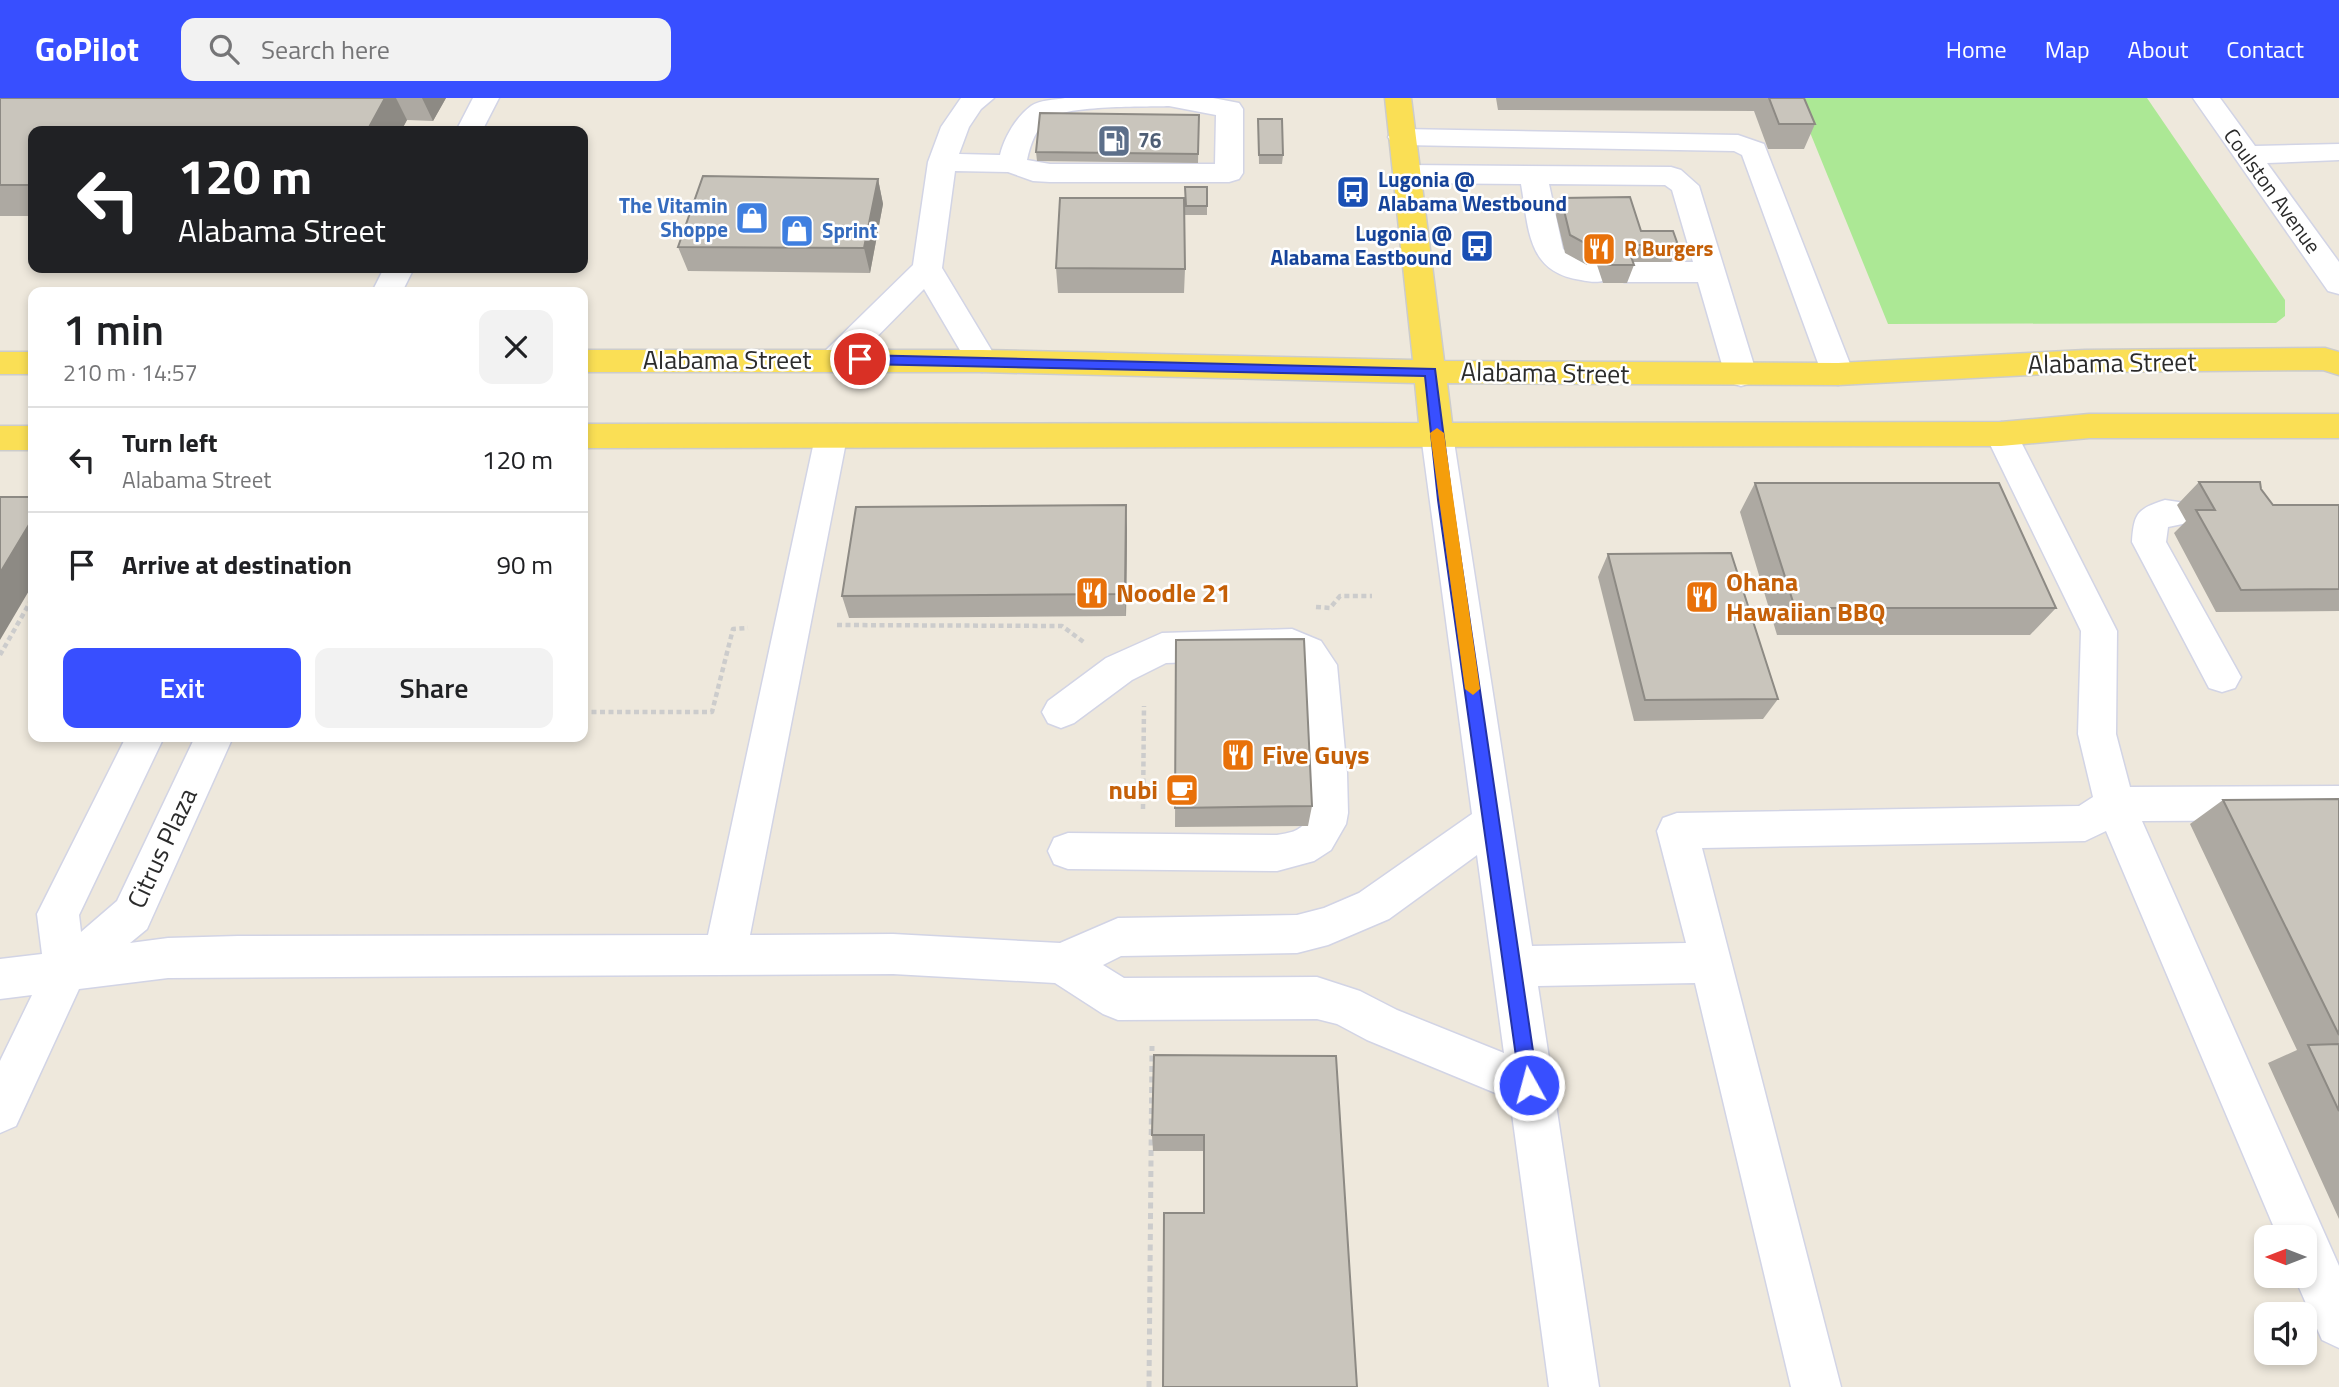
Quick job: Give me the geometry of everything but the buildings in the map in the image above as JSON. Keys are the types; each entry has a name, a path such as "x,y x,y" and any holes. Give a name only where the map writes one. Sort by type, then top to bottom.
{"main road":[{"path":"1398,98 1437,435"},
{"name":"Alabama Street","path":"588,360 836,359 1431,372 1741,375 1838,374 2085,361 2325,359 2339,364"},
{"path":"0,363 28,363"},
{"path":"588,436 2001,434 2089,426 2339,426"},
{"path":"0,438 28,438"}],"street":[{"path":"472,126 486,98"},
{"path":"836,359 927,268 942,162 955,127 971,103 981,98"},
{"name":"Coulston Avenue","path":"2206,98 2246,155 2330,259 2339,284"},
{"path":"942,162 1012,164 1033,172 1050,173 1229,173 1230,109 1173,99 1094,100 1041,111 1017,140 1012,164"},
{"path":"1402,137 1738,143 1754,150 1838,374"},
{"path":"2246,155 2339,152"},
{"path":"1407,174 1671,176 1685,187 1741,375"},
{"path":"1533,174 1549,248 1553,257 1573,271 1710,272"},
{"path":"927,268 982,361"},
{"path":"2001,434 2099,632 2097,734 2115,804 2297,1225"},
{"path":"1437,435 1574,1387"},
{"path":"725,955 831,436"},
{"path":"2180,513 2165,513 2151,520 2148,542 2222,677"},
{"path":"1061,712 1119,669 1162,648 1292,644 1305,648 1318,665 1328,798 1327,822 1318,837 1303,849 1277,853 1068,851"},
{"path":"0,1110 65,972 58,914 143,742"},
{"name":"Citrus Plaza","path":"65,972 132,915 212,742"},
{"path":"1816,1387 1678,831 2085,823 2115,804 2339,803"},
{"path":"0,979 168,958 238,956 893,954 1062,963 1118,937 1297,934 1328,926 1374,906 1492,822"},
{"path":"1062,963 1118,999 1317,998 1345,1006 1382,1025 1529,1085"},
{"path":"1513,966 1712,963"},
{"path":"2317,1272 2339,1323"}],"path":[{"path":"1313,607 1330,608 1340,596 1372,596"},
{"path":"0,655 28,606"},
{"path":"588,712 712,712 733,629 792,625 1062,626 1144,688 1143,831 1120,831 1120,851"},
{"path":"1149,1387 1150,1046 1164,1046"}],"green space":[{"path":"1796,98 2147,98 2285,300 2285,316 2276,323 1888,324"}],"slow traffic":[{"path":"1437,433 1473,689"}],"place":[{"name":"76","path":"1114,141"},
{"name":"Lugonia @ Alabama Westbound","path":"1353,192"},
{"name":"The Vitamin Shoppe","path":"752,218"},
{"name":"Sprint","path":"797,231"},
{"name":"Lugonia @ Alabama Eastbound","path":"1477,246"},
{"name":"R Burgers","path":"1599,249"},
{"name":"Noodle 21","path":"1092,593"},
{"name":"Ohana Hawaiian BBQ","path":"1702,597"},
{"name":"Five Guys","path":"1238,755"},
{"name":"nubi","path":"1182,790"}],"route":[{"path":"860,359 1431,372 1445,500 1529,1085"}]}
